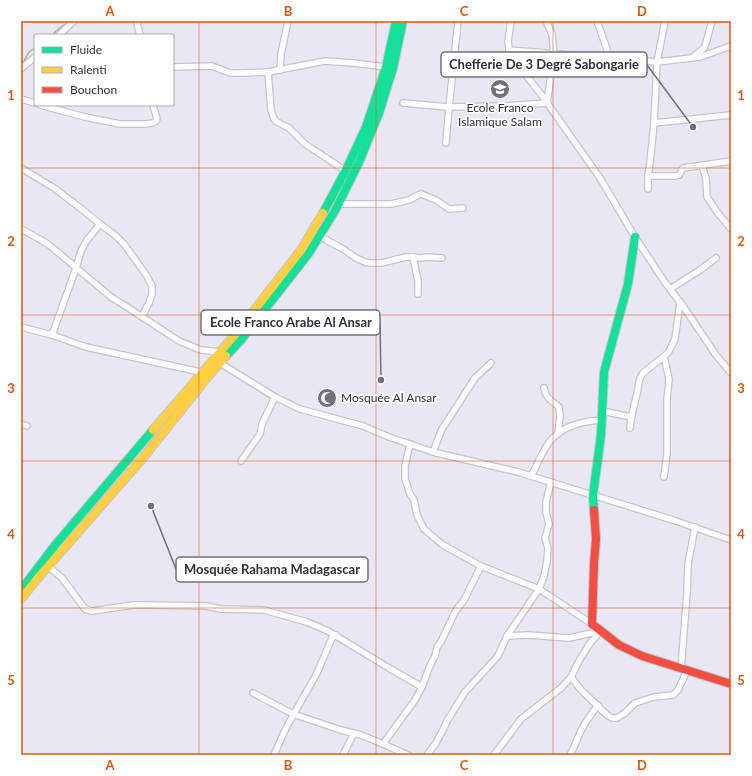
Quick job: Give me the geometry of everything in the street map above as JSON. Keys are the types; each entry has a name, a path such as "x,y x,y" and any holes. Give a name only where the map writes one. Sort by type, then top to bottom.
{"main road":[{"path":"21,599 142,459 206,374 220,352 301,250 346,171 366,127 386,67 396,21"},
{"path":"22,587 61,538 206,374 220,363 241,340 304,259 338,204 360,160 379,113 393,68 403,21"},
{"path":"636,237 628,284 604,372 601,434 593,495 596,539 592,624 619,645 642,656 731,684"}],"street":[{"path":"60,34 74,21"},
{"path":"137,21 140,34"},
{"path":"280,70 281,54 288,21"},
{"path":"446,143 448,106 458,21"},
{"path":"511,21 508,41 510,50 526,75 600,178 670,289 716,355 731,373"},
{"path":"546,21 552,34 554,54 547,103"},
{"path":"597,21 610,58"},
{"path":"648,189 654,123 657,62 665,21"},
{"path":"693,58 704,48 712,21"},
{"path":"510,50 657,62 700,57 731,46"},
{"path":"704,48 710,54"},
{"path":"21,69 32,61"},
{"path":"174,66 212,66 230,73 268,72 325,61 352,62 386,67"},
{"path":"268,72 271,110 274,119 289,128 305,144 346,171"},
{"path":"21,99 34,103"},
{"path":"403,103 448,106 505,106 547,103"},
{"path":"44,106 85,117 120,124 144,124 153,123 156,121 153,106"},
{"path":"654,123 731,115"},
{"path":"648,176 675,176 679,175 683,168 731,161"},
{"path":"702,165 706,179 708,197 717,212 731,229"},
{"path":"21,168 54,188 80,207 124,244 147,276 152,286 152,294 142,316"},
{"path":"338,204 391,204 409,200 418,194 421,194 436,200 449,210 463,208"},
{"path":"52,335 81,251 100,224"},
{"path":"21,230 48,244 110,297 128,307 179,341 201,350 220,352"},
{"path":"319,236 369,264 406,257 442,258"},
{"path":"413,257 418,281 418,294"},
{"path":"670,289 716,258"},
{"path":"630,428 630,417 640,376 668,353 674,339 680,302"},
{"path":"21,328 52,335 86,347 206,374"},
{"path":"664,357 669,378 667,400 667,454 664,477"},
{"path":"220,363 275,397 300,409 363,426 433,452 518,472 551,482 695,527 731,540"},
{"path":"433,452 442,429 475,378 491,363"},
{"path":"544,388 547,398 558,406 560,416 558,434"},
{"path":"241,461 260,434 262,424 275,397"},
{"path":"531,476 536,469 540,458 553,438 563,430 602,416 630,417"},
{"path":"410,444 405,466 405,479 410,494 414,500 417,515 424,529 443,545 481,566 539,590 592,624"},
{"path":"427,755 436,743 447,721 465,692 498,656 507,636 539,590 547,561 548,548 545,538 549,524 546,512 546,502 551,482"},
{"path":"571,677 581,690 612,718 617,718 625,713 635,703 654,697 673,695 678,690 684,670 688,564 695,527"},
{"path":"48,566 62,578 85,609 92,611 139,605 206,606 221,609 264,610 307,622 336,635 422,687"},
{"path":"383,744 415,700 435,656 437,647 441,642 455,612 464,600 481,566"},
{"path":"507,636 528,635 569,638 601,631"},
{"path":"494,755 521,719 561,688 571,677 591,642 601,631"},
{"path":"274,755 293,714 317,673 332,638 336,635"},
{"path":"253,693 293,714 354,733 408,755"},
{"path":"570,755 579,734 598,705"},
{"path":"343,755 354,733"}],"waterway":[{"path":"54,34 69,21"},
{"path":"21,64 29,52 34,49"}],"traffic: fast":[{"path":"323,213 347,168 366,127 386,67 396,21"},
{"path":"226,356 241,340 309,253 336,209 360,160 379,113 393,68 403,21"},
{"path":"594,510 593,495 601,435 604,372 628,284 635,237"},
{"path":"21,590 56,544 153,430"}],"traffic: slow":[{"path":"153,430 239,330 301,250 323,213"},
{"path":"21,599 142,459 226,356"}],"traffic: jam":[{"path":"594,510 596,539 592,624 619,645 642,656 731,684"}],"place":[{"name":"Ecole Franco Islamique Salam","path":"500,89"},
{"name":"Chefferie De 3 Degré Sabongarie","path":"693,127"},
{"name":"Ecole Franco Arabe Al Ansar","path":"381,380"},
{"name":"Mosquée Al Ansar","path":"327,398"},
{"name":"Mosquée Rahama Madagascar","path":"151,506"}]}
